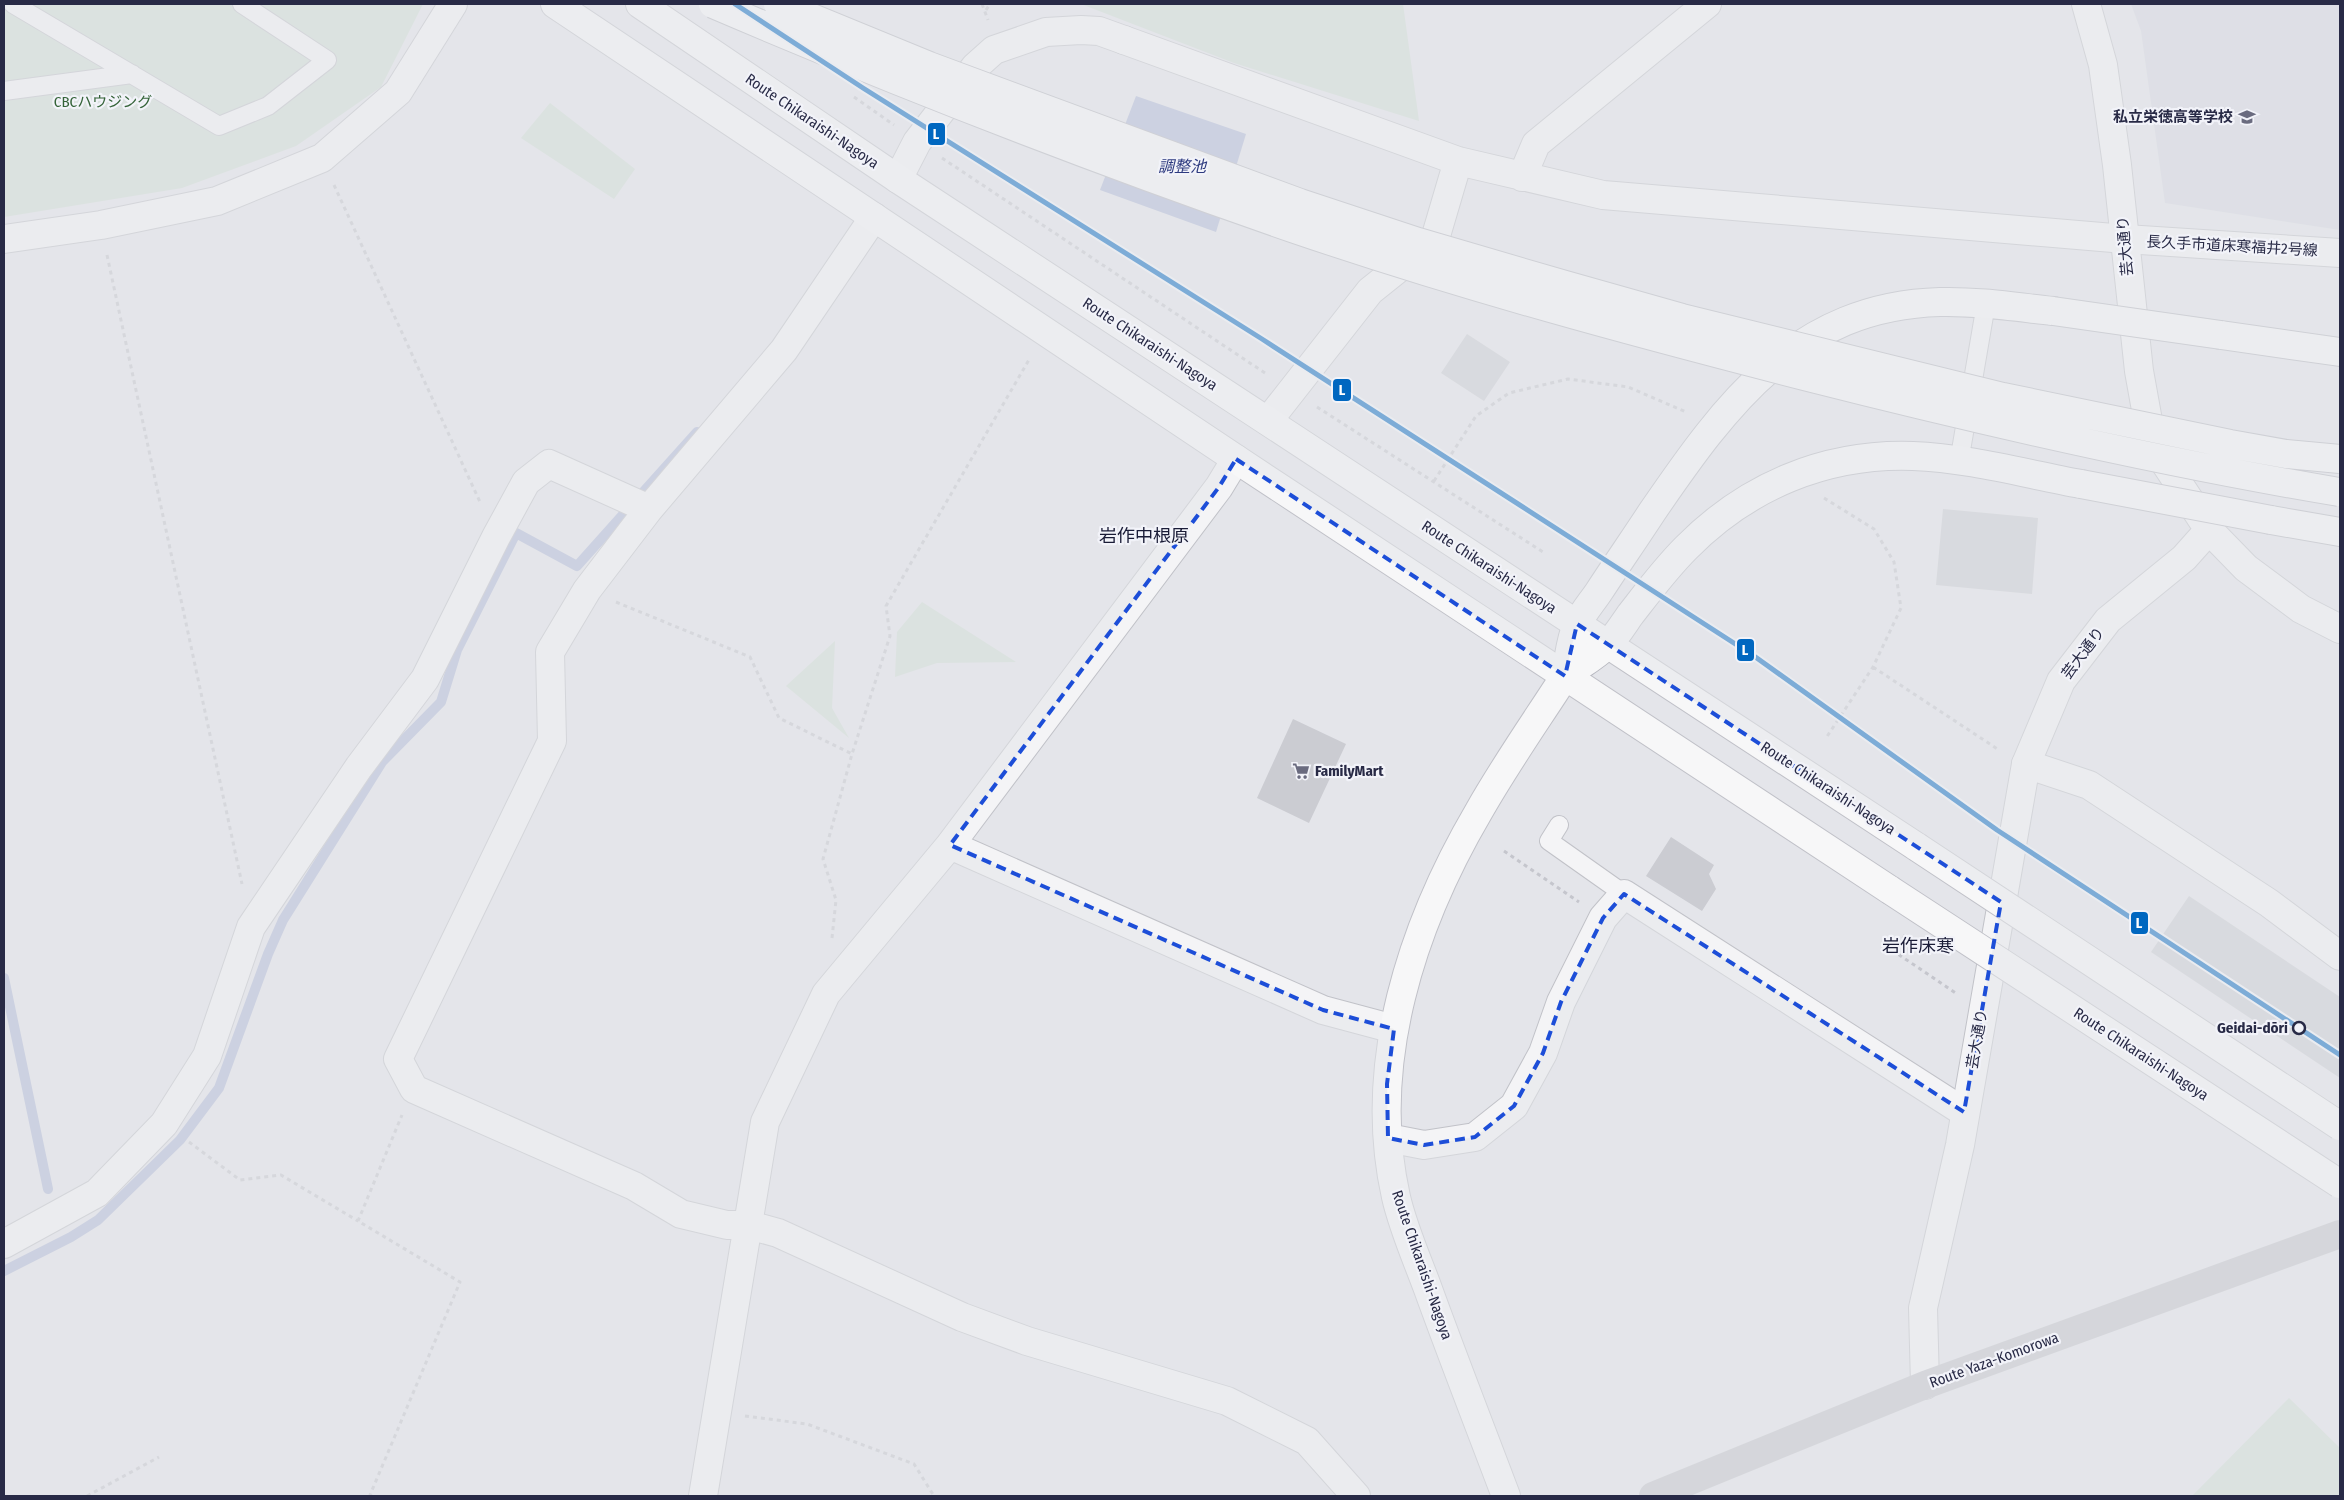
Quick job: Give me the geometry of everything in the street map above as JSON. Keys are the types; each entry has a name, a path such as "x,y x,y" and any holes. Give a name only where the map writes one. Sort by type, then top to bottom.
{"main road":[{"name":"Route Chikaraishi-Nagoya","path":"555,4 1236,459 2340,1184"},
{"name":"Route Chikaraishi-Nagoya","path":"640,4 898,179 2340,1126"},
{"path":"714,4 927,93 1145,176 1298,230 1476,286 1681,344 1994,423 2235,475 2339,492"},
{"path":"778,4 948,73 1300,203 1418,242 1556,283 1682,318 2003,397 2230,444 2286,454 2340,459"},
{"path":"1565,676 1577,624 1692,454 1723,415 1753,382 1784,355 1822,331 1858,316 1898,306 1932,303 1986,304 2053,311 2340,352"},
{"path":"1565,676 1608,645 1656,582 1685,549 1716,520 1752,496 1790,476 1831,463 1872,456 1914,456 1959,462 2340,532"},
{"name":"Route Chikaraishi-Nagoya","path":"1506,1496 1438,1318 1396,1197 1388,1138 1387,1084 1394,1029 1409,966 1430,911 1452,861 1493,786 1565,676"},
{"name":"Route Yaza-Komorowa","path":"1653,1496 1925,1385 2340,1234"}],"street":[{"path":"4,239 101,225 217,201 322,158 398,92 453,4"},
{"path":"1522,177 1536,144 1707,4"},
{"name":"芸大通り","path":"1925,1385 1923,1308 1960,1145 1964,1112 2026,764 2062,681 2108,620 2184,558 2209,530 2152,443 2139,371 2117,165 2103,65 2086,4"},
{"name":"長久手市道床寒福井2号線","path":"898,179 917,142 975,67 994,50 1046,32 1081,30 1099,31 1458,161 1603,195 2125,239 2340,252"},
{"path":"1268,421 1370,291 1435,239 1458,161"},
{"path":"874,218 784,350 649,509 587,590 550,652 552,741 398,1059 414,1089 634,1186 681,1214 726,1225 749,1225 778,1233 962,1317 1008,1334 1227,1401 1306,1441 1356,1496"},
{"path":"703,1496 765,1122 826,994 950,845 1213,495 1236,459"},
{"path":"4,1244 97,1193 164,1124 207,1056 251,927 359,767 425,679 496,537 526,482 549,464 649,509"},
{"path":"2209,530 2246,568 2301,609 2340,629"},
{"path":"2026,764 2089,786 2269,902 2340,956"},
{"path":"950,845 1323,1010 1394,1029"},
{"path":"1388,1138 1424,1144 1475,1137 1514,1106 1543,1054 1561,1002 1602,918 1624,894 1964,1112"}],"lane":[{"path":"13,4 219,126 268,106 328,60 242,4"},
{"path":"4,92 132,74"},
{"path":"1959,462 1986,304"},
{"path":"1559,825 1550,842 1624,894"}],"path":[{"path":"986,10 990,4"},
{"path":"853,97 917,142 1291,390 1543,552"},
{"path":"322,158 496,537"},
{"path":"101,225 251,927"},
{"path":"831,947 836,900 823,859 852,754 890,636 886,606 1045,331"},
{"path":"1434,481 1476,416 1509,393 1568,379 1628,387 1686,412"},
{"path":"1817,494 1874,529 1894,562 1901,608 1873,667 1826,738"},
{"path":"587,590 750,657 779,718 852,754"},
{"path":"1873,667 2002,752"},
{"path":"1504,850 1602,918"},
{"path":"1905,934 1895,952 1960,996"},
{"path":"358,1221 414,1089"},
{"path":"164,1124 240,1180 281,1175 460,1282 370,1495 372,1496"},
{"path":"717,1412 807,1424 914,1464 934,1496"},
{"path":"87,1496 159,1458"}],"highlighted area":[{"path":"1236,459 1565,676 1577,624 2001,902 1964,1112 1624,894 1603,918 1561,1002 1543,1053 1514,1106 1475,1137 1424,1145 1388,1138 1387,1084 1394,1029 1323,1010 950,845 1219,487"}],"shaded area":[{"name":"私立栄徳高等学校","path":"2131,4 2340,4 2340,230 2165,203 2141,31"}],"green space":[{"name":"CBCハウジング","path":"4,4 423,4 381,87 296,146 182,188 4,217"},
{"path":"1081,4 1403,4 1419,121 1234,63"},
{"path":"550,103 635,169 614,199 521,138"},
{"path":"922,602 1016,662 937,663 895,677 897,632"},
{"path":"835,641 832,708 849,738 786,686"},
{"path":"2289,1398 2340,1448 2340,1496 2192,1496"}],"water":[{"name":"調整池","path":"1136,96 1246,134 1216,232 1100,190"}],"building":[{"path":"1467,334 1510,362 1484,401 1441,373"},
{"path":"1943,509 2038,518 2032,594 1936,585"},
{"name":"FamilyMart","path":"1293,719 1346,744 1309,823 1257,798"},
{"path":"1671,837 1714,865 1709,874 1716,889 1702,911 1646,876"},
{"path":"2189,896 2340,997 2340,1078 2151,952"}],"waterway":[{"path":"4,1271 71,1237 98,1220 180,1140 219,1088 268,954 283,920 382,762 441,702 457,650 516,533 577,566 697,432"},
{"path":"4,978 48,1189"}],"transit line":[{"name":"L","path":"735,4 863,88 1262,339 1754,656 1997,830 2340,1055"}],"place":[{"name":"私立栄徳高等学校","path":"2247,117"},
{"name":"FamilyMart","path":"1301,771"},
{"name":"Geidai-dōri","path":"2299,1028"}],"district":[{"name":"岩作中根原","path":"1144,536"},
{"name":"岩作床寒","path":"1918,946"}]}
